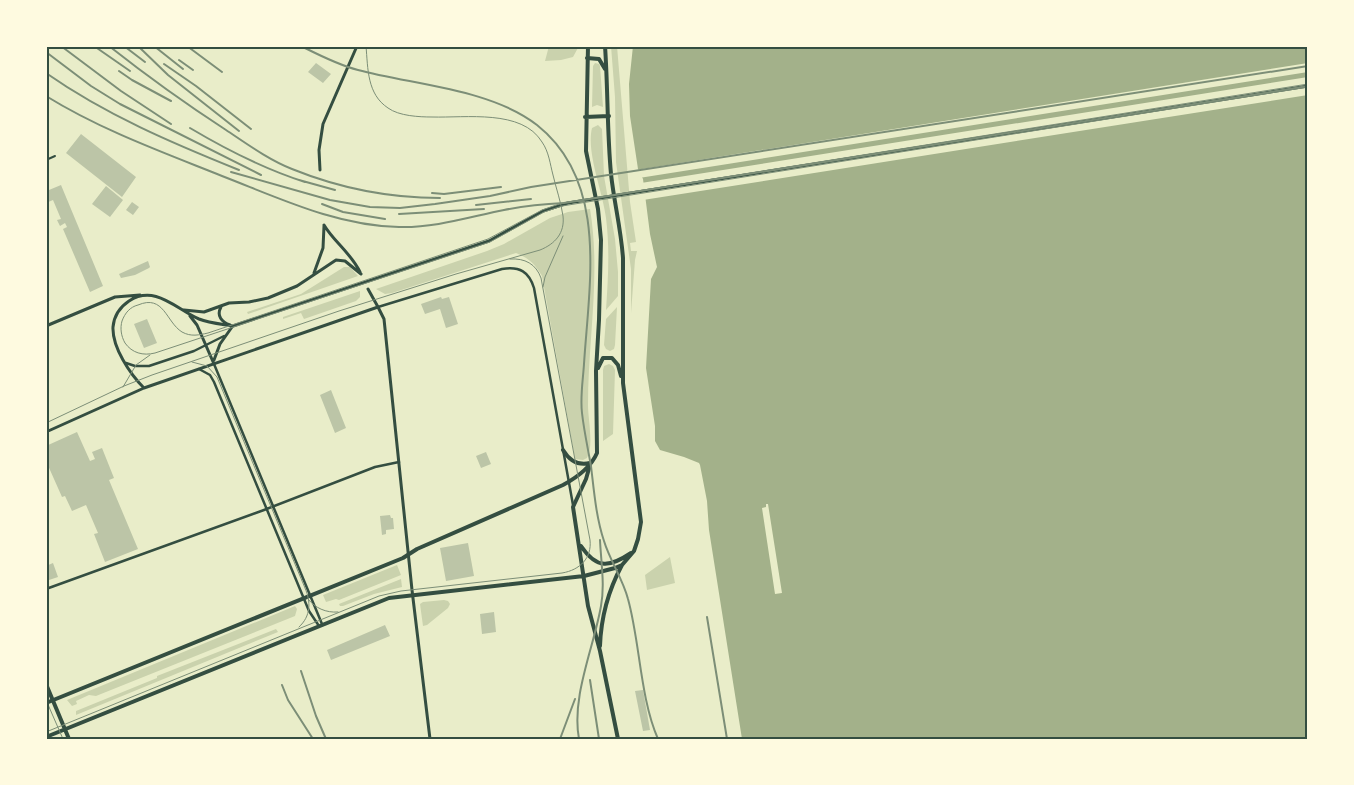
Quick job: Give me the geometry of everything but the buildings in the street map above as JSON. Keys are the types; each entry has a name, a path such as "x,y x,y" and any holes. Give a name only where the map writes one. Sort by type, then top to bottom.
{"main road":[{"path":"320,170 319,150 323,124 357,46"},
{"path":"46,704 409,554 569,482 590,463 597,453 596,371 600,320 601,240 598,209 586,151 585,117 588,46"},
{"path":"600,651 605,605 612,584 622,565 634,551 640,522 623,383 622,239 611,174 605,46"},
{"path":"587,58 599,60 606,71"},
{"path":"46,326 116,297 143,295 163,298 204,320 232,326 498,236 543,211 568,203 1308,86"},
{"path":"585,117 609,116"},
{"path":"184,310 204,312 233,302 258,300 277,295 297,286 331,262 340,260 349,264 361,274 349,255 324,225 323,248 319,263 313,274"},
{"path":"368,289 384,319 430,739"},
{"path":"143,295 126,303 118,312 113,331 124,362 144,388"},
{"path":"222,305 218,312 220,318 232,326"},
{"path":"46,432 144,388 378,307"},
{"path":"184,310 197,326 214,364"},
{"path":"214,364 215,354 224,336 232,326"},
{"path":"596,371 603,358 612,358 618,365 623,383"},
{"path":"564,450 570,459 575,462 590,463"},
{"path":"590,463 586,479 573,506 588,606 600,651 618,739"},
{"path":"580,544 588,556 601,564 619,561 634,551"},
{"path":"46,737 382,601 413,594 584,576 622,565"},
{"path":"46,684 69,739"}],"street":[{"path":"46,160 55,156"},
{"path":"378,307 502,269 520,269 526,272 534,288 573,506"},
{"path":"124,362 134,366 149,366 194,351 224,336"},
{"path":"214,364 311,596 321,625"},
{"path":"199,369 210,375 214,382 310,613 321,625"},
{"path":"46,589 375,467 399,462"}],"shaded area":[{"path":"549,46 579,46 573,57 545,61"},
{"path":"611,46 617,46 630,202 636,242 630,243 631,251 637,251 631,313 631,269 616,162 615,97"},
{"path":"633,46 1308,46 1308,739 742,739 700,465 684,457 660,450 655,441 655,426 646,368 651,279 657,267 650,234 643,179 638,169 630,116 629,84"},
{"path":"595,63 600,66 603,107 597,105 592,107 593,66"},
{"path":"598,125 602,129 604,176 615,239 618,272 618,296 606,310 607,230 591,149 592,128"},
{"path":"590,209 593,233 594,282 588,405 590,447 587,458 583,460 575,459 542,276 537,268 525,257 516,253 392,293 385,294 376,289 487,251 504,244 550,218 568,212"},
{"path":"344,267 350,267 358,276 248,314 247,312 301,294"},
{"path":"360,291 360,297 356,301 304,319 301,313 283,319 283,317"},
{"path":"617,307 615,345 614,349 610,351 604,345 606,319"},
{"path":"609,364 615,370 613,434 603,441 603,370 604,366"},
{"path":"670,557 675,583 647,590 645,575"},
{"path":"397,565 401,575 339,600 326,602 323,595"},
{"path":"401,579 402,587 374,594 343,606 339,604"},
{"path":"444,600 450,604 448,608 427,625 423,626 420,604"},
{"path":"295,606 297,609 295,616 96,696 89,695 76,701 77,704 72,706 67,700"},
{"path":"276,629 278,632 76,715 76,711 157,678 157,676"}],"pier":[{"path":"1308,63 1308,72 639,178 636,170"},
{"path":"1308,77 1308,95 643,200 641,183"},
{"path":"766,504 768,504 782,593 775,594 762,508 766,507"}],"tram line":[{"path":"46,423 124,386 152,375 339,311 540,250 550,245 558,237 561,233 563,222 561,206 549,158 542,142 533,131 521,124 507,120 476,117 421,117 393,111 381,102 372,88 368,72 366,46"},
{"path":"1308,84 562,203 542,210 488,239 208,333 185,334 177,328 159,306 154,303 138,305 130,309 125,315 121,324 122,335 125,343 134,351 142,354 155,353 490,242 544,212 562,206 1308,87"},
{"path":"543,287 545,277 563,236"},
{"path":"46,732 379,596 401,591 562,573 574,569 584,562 589,552 590,540 541,278 536,269 529,263 510,259"},
{"path":"123,387 136,365 150,355"},
{"path":"192,362 207,366 217,377 305,588 309,609 306,618 299,627"},
{"path":"308,599 321,609 329,612 338,612"},
{"path":"46,700 63,739"}],"railway":[{"path":"61,46 121,91 171,124"},
{"path":"94,46 130,71"},
{"path":"109,46 196,110 258,151 283,165 328,182 365,191 421,198 440,198"},
{"path":"124,46 145,62"},
{"path":"138,46 168,75 239,131"},
{"path":"154,46 183,69"},
{"path":"187,46 222,72"},
{"path":"301,46 329,60 351,68 451,90 498,103 537,125 560,148 575,175 585,205 589,236 590,268 581,407 601,532 628,599 647,706 658,739"},
{"path":"46,52 91,86 120,104 261,175"},
{"path":"179,60 193,70"},
{"path":"164,64 196,86 251,129"},
{"path":"231,172 330,200 370,207 400,208 490,196 531,187 1308,66"},
{"path":"119,71 171,101"},
{"path":"46,73 116,115 164,139 239,170"},
{"path":"46,96 132,140 287,202 353,222 412,227 439,224 519,207 564,203 1308,86"},
{"path":"190,128 246,158 305,182"},
{"path":"299,180 335,190"},
{"path":"432,193 444,194 501,187"},
{"path":"476,205 531,199"},
{"path":"322,204 343,212 385,219"},
{"path":"399,214 484,209"},
{"path":"579,739 577,723 578,706 584,672 598,622 602,598 603,582 600,540"},
{"path":"707,617 727,739"},
{"path":"301,671 326,739"},
{"path":"590,680 599,739"},
{"path":"282,685 288,700 313,739"},
{"path":"560,739 575,699"}]}
